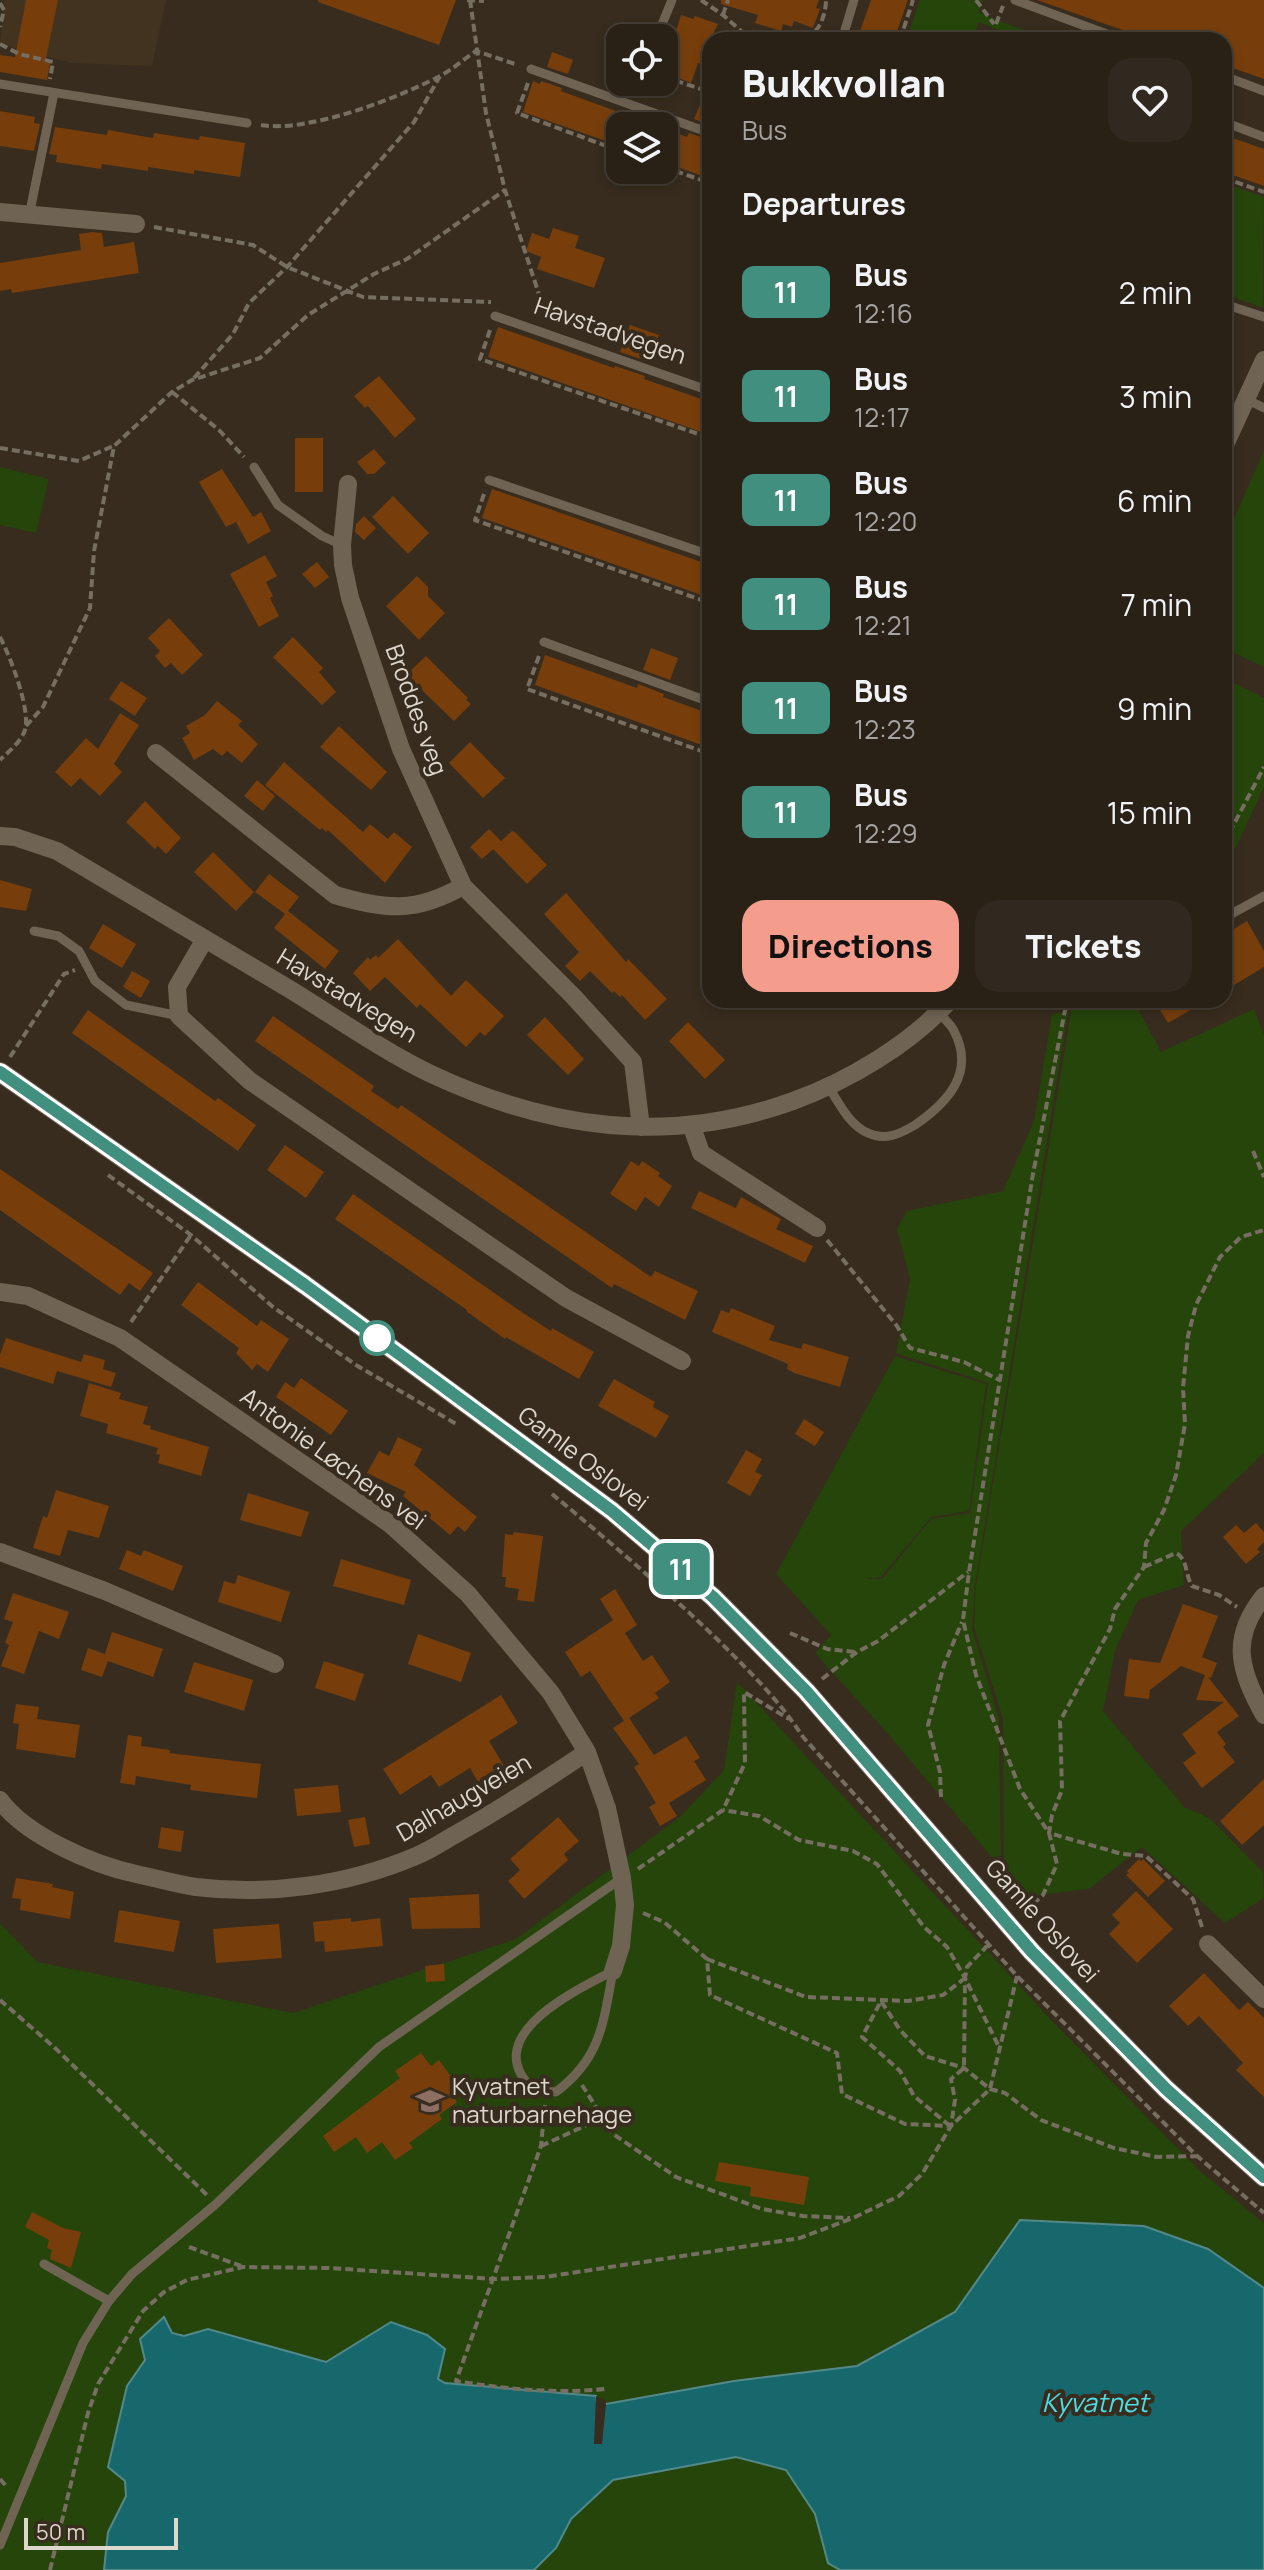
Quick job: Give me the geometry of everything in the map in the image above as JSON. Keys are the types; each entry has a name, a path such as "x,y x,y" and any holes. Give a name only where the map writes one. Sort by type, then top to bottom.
{"street":[{"path":"0,212 136,224"},
{"path":"1232,430 1264,360"},
{"name":"Broddes veg","path":"348,484 342,545 350,598 401,749 463,886 573,996 633,1062 641,1127"},
{"path":"156,753 335,895 361,903 408,907 437,901 463,886"},
{"name":"Havstadvegen","path":"0,836 15,837 57,851 429,1073 501,1103 576,1122 692,1127 758,1114 828,1086 886,1054 941,1008"},
{"path":"205,939 177,987 179,1016 250,1081 566,1298 682,1361"},
{"name":"Gamle Oslovei","path":"3,1067 612,1511 713,1597 806,1691 1032,1952 1166,2089 1264,2177"},
{"path":"692,1127 701,1153 817,1228"},
{"name":"Antonie Løchens vei","path":"0,1292 28,1296 120,1338 390,1524 468,1594 523,1658 569,1719 587,1752 607,1808 622,1878 625,1905 621,1946 613,1971"},
{"path":"0,1552 105,1591 275,1664"},
{"path":"1264,1596 1249,1615 1242,1639 1246,1682 1264,1715"},
{"name":"Dalhaugveien","path":"0,1800 7,1810 61,1847 112,1869 195,1887 253,1890 311,1886 363,1875 418,1856 488,1816 587,1752"},
{"path":"1208,1944 1264,1999"}],"lane":[{"path":"663,22 672,0"},
{"path":"844,32 854,0"},
{"path":"1015,0 1101,32"},
{"path":"532,70 702,130"},
{"path":"1232,79 1264,91"},
{"path":"0,84 247,123"},
{"path":"29,216 54,93"},
{"path":"1232,125 1264,137"},
{"path":"1232,307 1264,317"},
{"name":"Havstadvegen","path":"500,318 702,388"},
{"path":"1246,399 1264,408"},
{"path":"254,467 278,505 322,536 342,545"},
{"path":"489,480 702,552"},
{"path":"544,642 702,699"},
{"path":"1232,914 1264,896"},
{"path":"34,931 58,936 79,951 95,981 126,1005 179,1016"},
{"path":"828,1086 850,1120 866,1133 882,1137 901,1134 945,1102 954,1089 960,1070 959,1051 946,1008"},
{"path":"0,2545 83,2343 109,2301 132,2274 216,2204 379,2047 622,1878"},
{"path":"576,2076 556,2092 546,2093 529,2086 518,2067 517,2053 526,2030 538,2016 613,1971"},
{"name":"Antonie Løchens vei","path":"576,2076 590,2058 604,2020 613,1971"},
{"path":"44,2264 109,2301"}],"path":[{"path":"484,1 469,0 486,113 505,190 552,336"},
{"path":"701,0 741,31"},
{"path":"723,15 728,0"},
{"path":"816,32 826,0"},
{"path":"903,32 913,0"},
{"path":"976,0 996,27 1000,12"},
{"path":"0,3 4,10 0,27"},
{"path":"0,44 19,54 53,62 50,85 54,93"},
{"path":"476,51 532,70 517,113 606,146"},
{"path":"247,123 269,127 298,126 394,96 440,76 476,51"},
{"path":"192,380 233,334 249,303 287,267 414,122 440,76"},
{"path":"678,82 702,89"},
{"path":"678,172 702,180"},
{"path":"1232,181 1264,192"},
{"path":"0,448 79,461 114,446 172,392 192,380 260,358 308,315 374,274 407,259 505,190"},
{"path":"136,224 253,245 287,267 363,297 499,302 500,318 480,359 702,435"},
{"path":"172,392 219,430 254,467"},
{"path":"0,760 21,739 26,726 43,707 90,608 94,551 114,446"},
{"path":"489,480 475,520 702,600"},
{"path":"0,637 19,683 26,726"},
{"path":"544,642 527,689 702,751"},
{"path":"0,650 9,655"},
{"path":"1232,828 1264,767"},
{"path":"3,1067 64,974 87,965"},
{"path":"941,1797 940,1772 928,1725 944,1665 963,1620 1033,1174 1065,1008"},
{"path":"1253,1151 1264,1177"},
{"path":"106,1173 191,1235 286,1317 356,1365 468,1431"},
{"path":"817,1228 897,1326 910,1348 964,1362 1001,1381"},
{"path":"1049,1833 1062,1790 1060,1721 1110,1629 1115,1609 1144,1567 1146,1543 1164,1510 1176,1475 1185,1424 1183,1388 1188,1336 1196,1305 1220,1257 1241,1237 1264,1230"},
{"path":"120,1338 191,1235"},
{"path":"544,1488 621,1551 749,1671 803,1737 1017,1976 1197,2156 1264,2213"},
{"path":"1144,1567 1176,1553 1185,1561 1185,1572 1192,1586 1219,1595 1249,1615"},
{"path":"822,1679 969,1572"},
{"path":"963,1620 976,1675 1020,1789 1049,1833 1057,1864 1043,1895"},
{"path":"790,1633 827,1649 857,1652"},
{"path":"622,1878 684,1840 723,1810 745,1763 744,1692 791,1720"},
{"path":"723,1810 759,1816 799,1840 853,1851 877,1864 924,1927 947,1947 1000,2049"},
{"path":"1049,1833 1122,1854 1146,1856 1193,1899 1208,1944"},
{"path":"625,1905 664,1922 707,1959 806,1997 908,2001 943,1995 965,1978"},
{"path":"964,2068 962,2030 965,1978 967,1967 975,1957"},
{"path":"707,1959 710,1995 837,2053 842,2094 905,2124 951,2126"},
{"path":"50,2570 88,2413 98,2384 143,2311 164,2292 187,2280 243,2267 329,2268 494,2279 545,2277 800,2238 899,2196 922,2174 951,2126 990,2089 1017,1976"},
{"path":"0,2000 54,2047 216,2204"},
{"path":"881,2001 900,2030 925,2056 964,2068 990,2089 1005,2093 1041,2120 1114,2148 1157,2157 1197,2156"},
{"path":"881,2001 862,2037 900,2071 914,2096 951,2126"},
{"path":"951,2126 955,2100 951,2079 964,2068"},
{"path":"576,2076 613,2134 676,2177 762,2209 803,2216 853,2218"},
{"path":"546,2093 541,2146 456,2381 577,2392 605,2389"},
{"path":"541,2146 602,2118"},
{"path":"174,2241 243,2267"}],"shaded area":[{"path":"4,0 166,0 152,66 71,63 0,44"}],"green space":[{"path":"920,0 983,0 979,12 1030,32 1003,32 979,22 975,32 909,32"},
{"path":"1232,186 1264,197 1263,308 1232,297"},
{"path":"1264,451 1264,667 1232,652 1232,523"},
{"path":"0,467 49,479 36,533 0,525"},
{"path":"1232,682 1264,698 1264,787 1232,855"},
{"path":"1072,1008 1137,1008 1161,1052 1254,1009 1264,1035 1264,1453 1181,1531 1184,1585 1138,1600 1115,1651 1103,1711 1184,1807 1209,1818 1263,1872 1264,1898 1225,1923 1142,1847 1089,1889 1021,1897 1004,1874 1003,1719 974,1627 976,1586"},
{"path":"1068,1011 975,1586 972,1629 999,1719 1001,1868 815,1653 831,1635 776,1574 895,1356 986,1384 969,1511 931,1517 881,1577 865,1579 882,1579 931,1519 970,1513 988,1383 896,1353 910,1279 897,1229 907,1211 1003,1191 1034,1121 1052,1014"},
{"path":"737,1682 1055,2024 1200,2171 1264,2223 1264,2288 1208,2249 1021,2220 955,2312 857,2366 734,2381 606,2404 596,2396 445,2383 438,2380 391,2322 326,2362 208,2329 184,2336 172,2333 165,2318 146,2360 127,2386 108,2466 125,2481 126,2496 108,2532 104,2570 0,2570 0,1923 37,1962 293,2013 516,1939 681,1816 724,1770"},
{"path":"736,2457 786,2470 815,2514 828,2563 840,2570 534,2570 556,2548 571,2519 613,2480"}],"water":[{"name":"Kyvatnet","path":"1020,2220 1144,2226 1208,2249 1264,2288 1264,2570 840,2570 828,2563 815,2514 786,2470 736,2457 613,2480 571,2519 556,2548 534,2570 104,2570 108,2532 126,2496 125,2481 108,2467 127,2386 145,2360 140,2339 164,2317 172,2333 184,2336 208,2329 326,2362 391,2322 427,2335 445,2349 438,2379 445,2383 596,2396 597,2403 606,2404 734,2381 857,2366 955,2312"}],"pier":[{"path":"596,2396 605,2400 606,2404 602,2444 594,2444"}],"building":[{"path":"26,0 58,0 45,63 50,63 47,80 0,72 0,55 15,57"},
{"path":"318,0 456,0 439,45"},
{"path":"721,0 819,0 816,8 820,9 813,28 794,21 792,27 783,24 781,31 755,23 758,15 721,4"},
{"path":"871,0 908,0 897,32 860,32"},
{"path":"1037,0 1264,0 1264,79 1232,68 1232,32 1128,32"},
{"path":"681,15 718,24 714,32 702,32 702,65 698,63 691,83 678,78 678,25"},
{"path":"552,52 573,60 568,74 547,67"},
{"path":"533,81 540,84 541,81 618,112 606,112 606,141 523,112"},
{"path":"702,100 702,122 694,119"},
{"path":"0,111 35,117 34,123 40,124 34,151 0,146"},
{"path":"55,127 107,135 108,130 153,138 154,133 245,143 240,177 148,167 148,171 102,164 101,169 56,162 57,155 49,154"},
{"path":"678,133 702,137 702,176 678,167"},
{"path":"1232,138 1264,149 1264,186 1232,175"},
{"path":"553,228 579,236 575,248 605,258 594,288 537,269 541,257 526,251 532,233 549,239"},
{"path":"102,233 104,247 134,242 139,273 12,293 11,289 0,291 0,263 81,250 79,234"},
{"path":"630,325 659,335 650,362 620,352"},
{"path":"498,327 645,376 644,379 702,399 702,432 488,357"},
{"path":"379,376 416,419 395,438 368,406 365,408 354,396"},
{"path":"295,438 323,438 323,492 295,492"},
{"path":"374,449 386,463 374,474 367,474 357,462"},
{"path":"222,469 253,517 261,512 271,531 248,544 236,522 226,527 199,482"},
{"path":"492,489 702,562 702,595 482,518"},
{"path":"393,496 429,533 408,554 372,517"},
{"path":"364,516 376,528 364,540 355,532 356,524"},
{"path":"265,555 277,576 266,582 279,616 259,627 230,574"},
{"path":"317,562 329,577 315,588 302,574"},
{"path":"417,576 428,587 428,596 445,613 419,640 386,606"},
{"path":"169,618 203,655 182,675 171,663 165,668 155,656 160,651 148,638"},
{"path":"293,637 323,668 319,672 336,692 322,705 273,657"},
{"path":"651,648 678,658 670,680 643,670"},
{"path":"545,655 637,688 638,684 702,711 702,745 535,685"},
{"path":"426,656 471,704 454,721 406,675"},
{"path":"121,681 147,698 135,716 109,699"},
{"path":"217,701 242,721 238,725 258,744 242,763 227,751 222,756 213,749 194,760 182,738 190,733 186,726 205,715"},
{"path":"120,713 139,725 114,764 122,772 100,796 80,778 71,787 55,772 86,738 98,749"},
{"path":"339,726 387,772 371,790 320,747"},
{"path":"470,742 505,778 483,798 449,763"},
{"path":"284,762 363,832 370,824 388,839 394,832 412,847 385,883 328,830 320,830 265,785"},
{"path":"257,780 275,796 263,811 244,796"},
{"path":"145,801 181,838 166,854 158,846 155,849 126,822"},
{"path":"489,829 501,841 512,831 516,833 547,865 527,884 493,849 482,859 470,847"},
{"path":"213,852 254,892 236,911 194,872"},
{"path":"269,874 299,897 288,911 339,951 325,969 274,928 285,914 255,892"},
{"path":"0,880 32,889 26,911 0,907"},
{"path":"566,893 626,962 628,959 667,999 645,1020 622,995 612,993 590,971 580,981 565,966 579,952 544,914"},
{"path":"1247,921 1264,951 1264,967 1232,986 1232,930"},
{"path":"103,924 136,944 122,968 89,948"},
{"path":"398,939 451,996 466,980 504,1016 485,1036 480,1032 466,1047 420,1004 417,1008 385,977 370,991 353,973 368,957 370,960 376,955 378,958"},
{"path":"132,971 150,981 141,998 123,987"},
{"path":"1159,1008 1194,1008 1168,1023"},
{"path":"88,1010 215,1101 218,1098 256,1125 238,1151 72,1033"},
{"path":"273,1016 374,1086 371,1091 398,1109 401,1105 651,1277 655,1271 698,1291 685,1320 614,1284 612,1288 255,1041"},
{"path":"545,1017 584,1059 568,1075 527,1035"},
{"path":"688,1022 725,1060 705,1079 669,1041"},
{"path":"285,1145 324,1172 306,1198 267,1170"},
{"path":"631,1161 639,1166 642,1161 672,1186 659,1207 645,1197 636,1211 610,1194"},
{"path":"0,1169 153,1273 140,1291 129,1283 120,1295 0,1210"},
{"path":"699,1191 736,1208 741,1197 781,1219 776,1229 813,1246 805,1263 691,1208"},
{"path":"353,1194 520,1311 551,1331 552,1328 594,1352 579,1379 505,1339 335,1219"},
{"path":"198,1282 257,1326 261,1320 289,1339 268,1372 257,1364 252,1370 236,1353 239,1348 181,1305"},
{"path":"731,1308 775,1326 769,1340 801,1349 803,1343 849,1357 840,1387 794,1373 787,1369 788,1364 712,1332 721,1310 729,1313"},
{"path":"6,1338 81,1362 84,1354 105,1360 103,1369 116,1373 111,1387 57,1371 53,1384 0,1367 0,1355"},
{"path":"301,1378 348,1411 331,1435 276,1397 285,1382 294,1388"},
{"path":"614,1379 655,1402 653,1407 669,1416 656,1438 598,1406"},
{"path":"89,1383 121,1393 119,1399 148,1407 143,1424 151,1426 150,1429 209,1447 201,1476 158,1463 158,1448 106,1433 108,1424 80,1416"},
{"path":"804,1419 824,1432 815,1446 795,1434"},
{"path":"398,1437 422,1449 414,1465 477,1517 465,1532 458,1526 450,1535 403,1496 406,1492 367,1473 379,1451 389,1456"},
{"path":"746,1450 762,1459 755,1472 762,1475 750,1496 727,1483"},
{"path":"56,1490 109,1506 99,1538 68,1530 60,1556 33,1548 43,1516 47,1518"},
{"path":"248,1493 309,1512 301,1537 240,1520"},
{"path":"1256,1523 1264,1532 1264,1542 1257,1549 1260,1552 1246,1564 1223,1537 1236,1525 1244,1533"},
{"path":"514,1532 543,1536 534,1602 517,1600 519,1589 505,1587 506,1577 502,1577 505,1534 513,1535"},
{"path":"127,1550 141,1556 144,1550 183,1566 173,1591 119,1569"},
{"path":"341,1559 411,1580 404,1605 333,1586"},
{"path":"238,1575 290,1592 281,1622 218,1602 224,1581 235,1584"},
{"path":"615,1589 637,1625 625,1633 643,1661 652,1655 670,1682 655,1693 659,1698 629,1718 654,1755 686,1736 700,1758 694,1761 706,1780 669,1803 677,1816 660,1826 649,1807 656,1803 634,1767 639,1764 613,1728 624,1721 590,1671 581,1677 565,1652 613,1620 600,1599"},
{"path":"13,1593 69,1612 59,1639 39,1631 24,1674 1,1666 13,1622 4,1619"},
{"path":"1183,1604 1218,1616 1202,1657 1217,1663 1211,1678 1208,1677 1239,1716 1217,1732 1226,1744 1223,1747 1235,1762 1202,1788 1183,1763 1196,1753 1182,1734 1224,1702 1196,1700 1205,1675 1181,1666 1150,1690 1149,1699 1124,1696 1129,1659 1160,1663"},
{"path":"112,1632 163,1649 153,1677 108,1661 102,1677 81,1670 88,1648 105,1654"},
{"path":"418,1634 471,1653 461,1682 408,1664"},
{"path":"324,1661 364,1674 355,1701 315,1688"},
{"path":"194,1662 253,1680 244,1711 184,1692"},
{"path":"501,1695 518,1723 489,1741 504,1766 478,1782 470,1768 439,1787 431,1775 400,1795 383,1769"},
{"path":"16,1704 39,1707 37,1719 80,1725 75,1758 16,1749 19,1724 13,1723"},
{"path":"128,1735 142,1737 141,1746 170,1750 169,1753 261,1764 257,1798 190,1790 191,1785 136,1776 135,1785 120,1783"},
{"path":"1264,1779 1264,1825 1242,1845 1220,1821"},
{"path":"338,1785 341,1812 297,1816 294,1789"},
{"path":"365,1817 370,1844 354,1847 348,1820"},
{"path":"558,1817 579,1841 564,1854 568,1860 524,1899 508,1881 520,1870 510,1859"},
{"path":"161,1827 184,1831 181,1852 158,1848"},
{"path":"1139,1859 1143,1859 1165,1881 1148,1897 1126,1875"},
{"path":"16,1878 53,1884 52,1887 74,1892 70,1919 20,1910 21,1899 12,1898"},
{"path":"1136,1891 1173,1929 1137,1963 1109,1934 1120,1923 1112,1915"},
{"path":"479,1894 480,1928 412,1929 409,1898"},
{"path":"119,1910 180,1921 174,1952 114,1942"},
{"path":"351,1918 351,1922 380,1918 383,1946 325,1952 324,1941 315,1942 313,1922"},
{"path":"279,1924 282,1958 216,1963 213,1929"},
{"path":"444,1964 445,1981 426,1982 425,1966"},
{"path":"1204,1973 1239,2010 1248,2002 1264,2018 1264,2097 1236,2070 1243,2063 1199,2016 1188,2026 1169,2006"},
{"path":"421,2053 431,2066 439,2060 460,2089 452,2095 457,2102 439,2115 442,2119 409,2143 413,2148 395,2160 382,2142 367,2153 356,2137 334,2152 323,2136 400,2078 395,2071"},
{"path":"719,2162 809,2177 804,2205 750,2196 751,2187 715,2181"},
{"path":"32,2212 63,2228 81,2232 71,2268 50,2259 52,2250 47,2248 49,2240 25,2227"}],"bus line":[{"name":"11","path":"0,1072 305,1285 433,1379 612,1511 713,1597 806,1691 1032,1952 1166,2089 1264,2177"}],"place":[{"name":"Kyvatnet naturbarnehage","path":"430,2101"}]}
